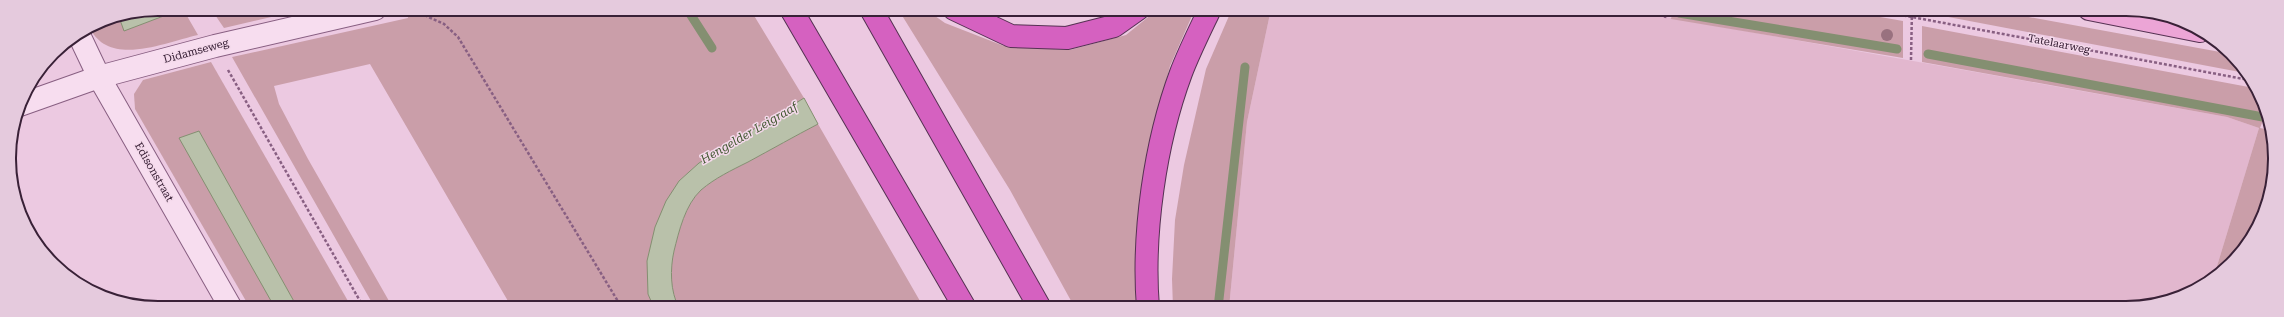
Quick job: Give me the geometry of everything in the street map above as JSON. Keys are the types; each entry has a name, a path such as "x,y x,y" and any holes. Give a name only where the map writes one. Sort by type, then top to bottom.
{"highway":[{"path":"796,16 961,301"},
{"path":"875,16 1036,301"},
{"path":"969,16 1011,36 1067,38 1114,26 1128,16"},
{"path":"1148,301 1150,211 1157,158 1181,74 1207,16"}],"main road":[{"path":"2124,16 2180,27"}],"street":[{"name":"Didamseweg","path":"28,102 99,77 319,16"},
{"name":"Edisonstraat","path":"81,39 99,77 227,301"}],"path":[{"path":"426,16 444,24 458,37 618,301"},
{"name":"Tatelaarweg","path":"1907,16 2244,79"},
{"path":"1911,60 1912,17"},
{"path":"214,46 360,301"}],"shaded area":[{"path":"164,16 187,16 198,35 155,46 124,50 110,47 99,40 93,32 121,21 125,30"},
{"path":"216,16 276,16 224,28"},
{"path":"408,16 754,16 804,98 699,163 679,181 648,294 651,301 508,301 370,64 274,86 279,104 308,159 389,301 371,301 232,57 408,18"},
{"path":"902,16 935,16 945,23 1004,46 1070,50 1126,35 1149,16 1192,16 1170,66 1148,149 1136,242 1138,301 1071,301 1010,190"},
{"path":"1229,16 1270,16 1247,122 1230,301 1173,301 1172,279 1175,220 1184,165 1206,69"},
{"path":"1270,16 1660,16 2227,117 2259,128 2216,268 2197,282 2180,290 2144,300 1230,301 1247,122"},
{"path":"1672,16 1875,16 1903,21 1903,58 1671,19"},
{"path":"1943,16 2023,16 2220,52 2239,72"},
{"path":"1922,26 2249,87 2263,121 2260,128 2265,129 2268,149 2267,177 2263,195 2253,222 2239,245 2216,268 2259,128 2227,117 1922,62"},
{"path":"211,62 348,301 246,301 135,109 134,94 143,80"},
{"path":"818,124 920,301 676,301 672,287 671,272 674,251 683,219 695,196 718,178"}],"water":[{"path":"164,16 124,31 121,21 140,17"},
{"name":"Hengelder Leigraaf","path":"804,98 818,124 718,178 695,196 683,219 674,251 671,272 672,287 676,301 651,301 648,294 647,261 655,227 666,201 679,181 699,163"},
{"path":"199,131 294,301 271,301 179,138"}],"waterway":[{"path":"691,16 712,48"},
{"path":"1697,16 1897,49"},
{"path":"1928,54 2261,117"},
{"path":"1219,301 1245,67"}]}
